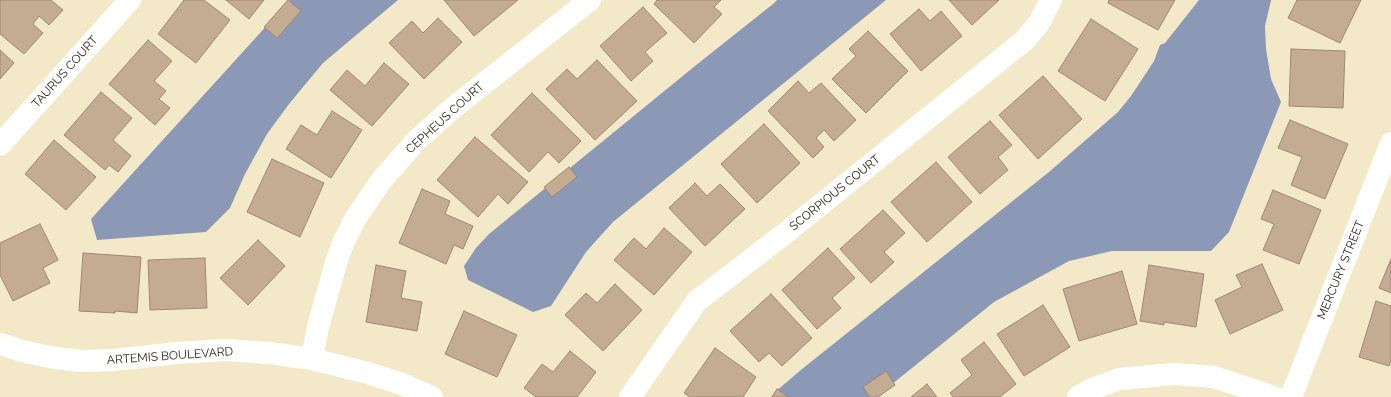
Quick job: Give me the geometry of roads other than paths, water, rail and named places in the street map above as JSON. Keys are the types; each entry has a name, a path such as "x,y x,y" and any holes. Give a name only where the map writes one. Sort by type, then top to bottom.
{"street":[{"name":"TAURUS COURT","path":"0,145 130,0"},
{"name":"CEPHEUS COURT","path":"312,359 318,327 343,243 355,219 382,181 416,141 454,107 590,0"},
{"name":"SCORPIOUS COURT","path":"630,397 697,301 795,225 1025,40 1039,23 1051,0"},
{"name":"MERCURY STREET","path":"1290,397 1391,143"},
{"name":"ARTEMIS BOULEVARD","path":"0,344 22,351 56,358 81,361 114,360 176,353 225,350 269,352 312,359 368,373 402,384 432,397"},
{"path":"1078,397 1092,389 1119,379 1174,374 1214,377 1274,397"}],"water":[{"path":"290,0 398,0 323,63 289,104 267,134 245,174 230,208 206,232 97,240 91,219"},
{"path":"777,0 886,0 613,222 586,252 551,306 533,312 468,280 464,266 476,248 489,234"},
{"path":"1199,0 1271,0 1265,26 1266,49 1271,79 1281,102 1229,232 1211,251 1112,251 1069,261 994,302 876,397 771,397 802,369 1049,172 1118,112 1131,96 1154,61 1160,45 1165,43"}]}
